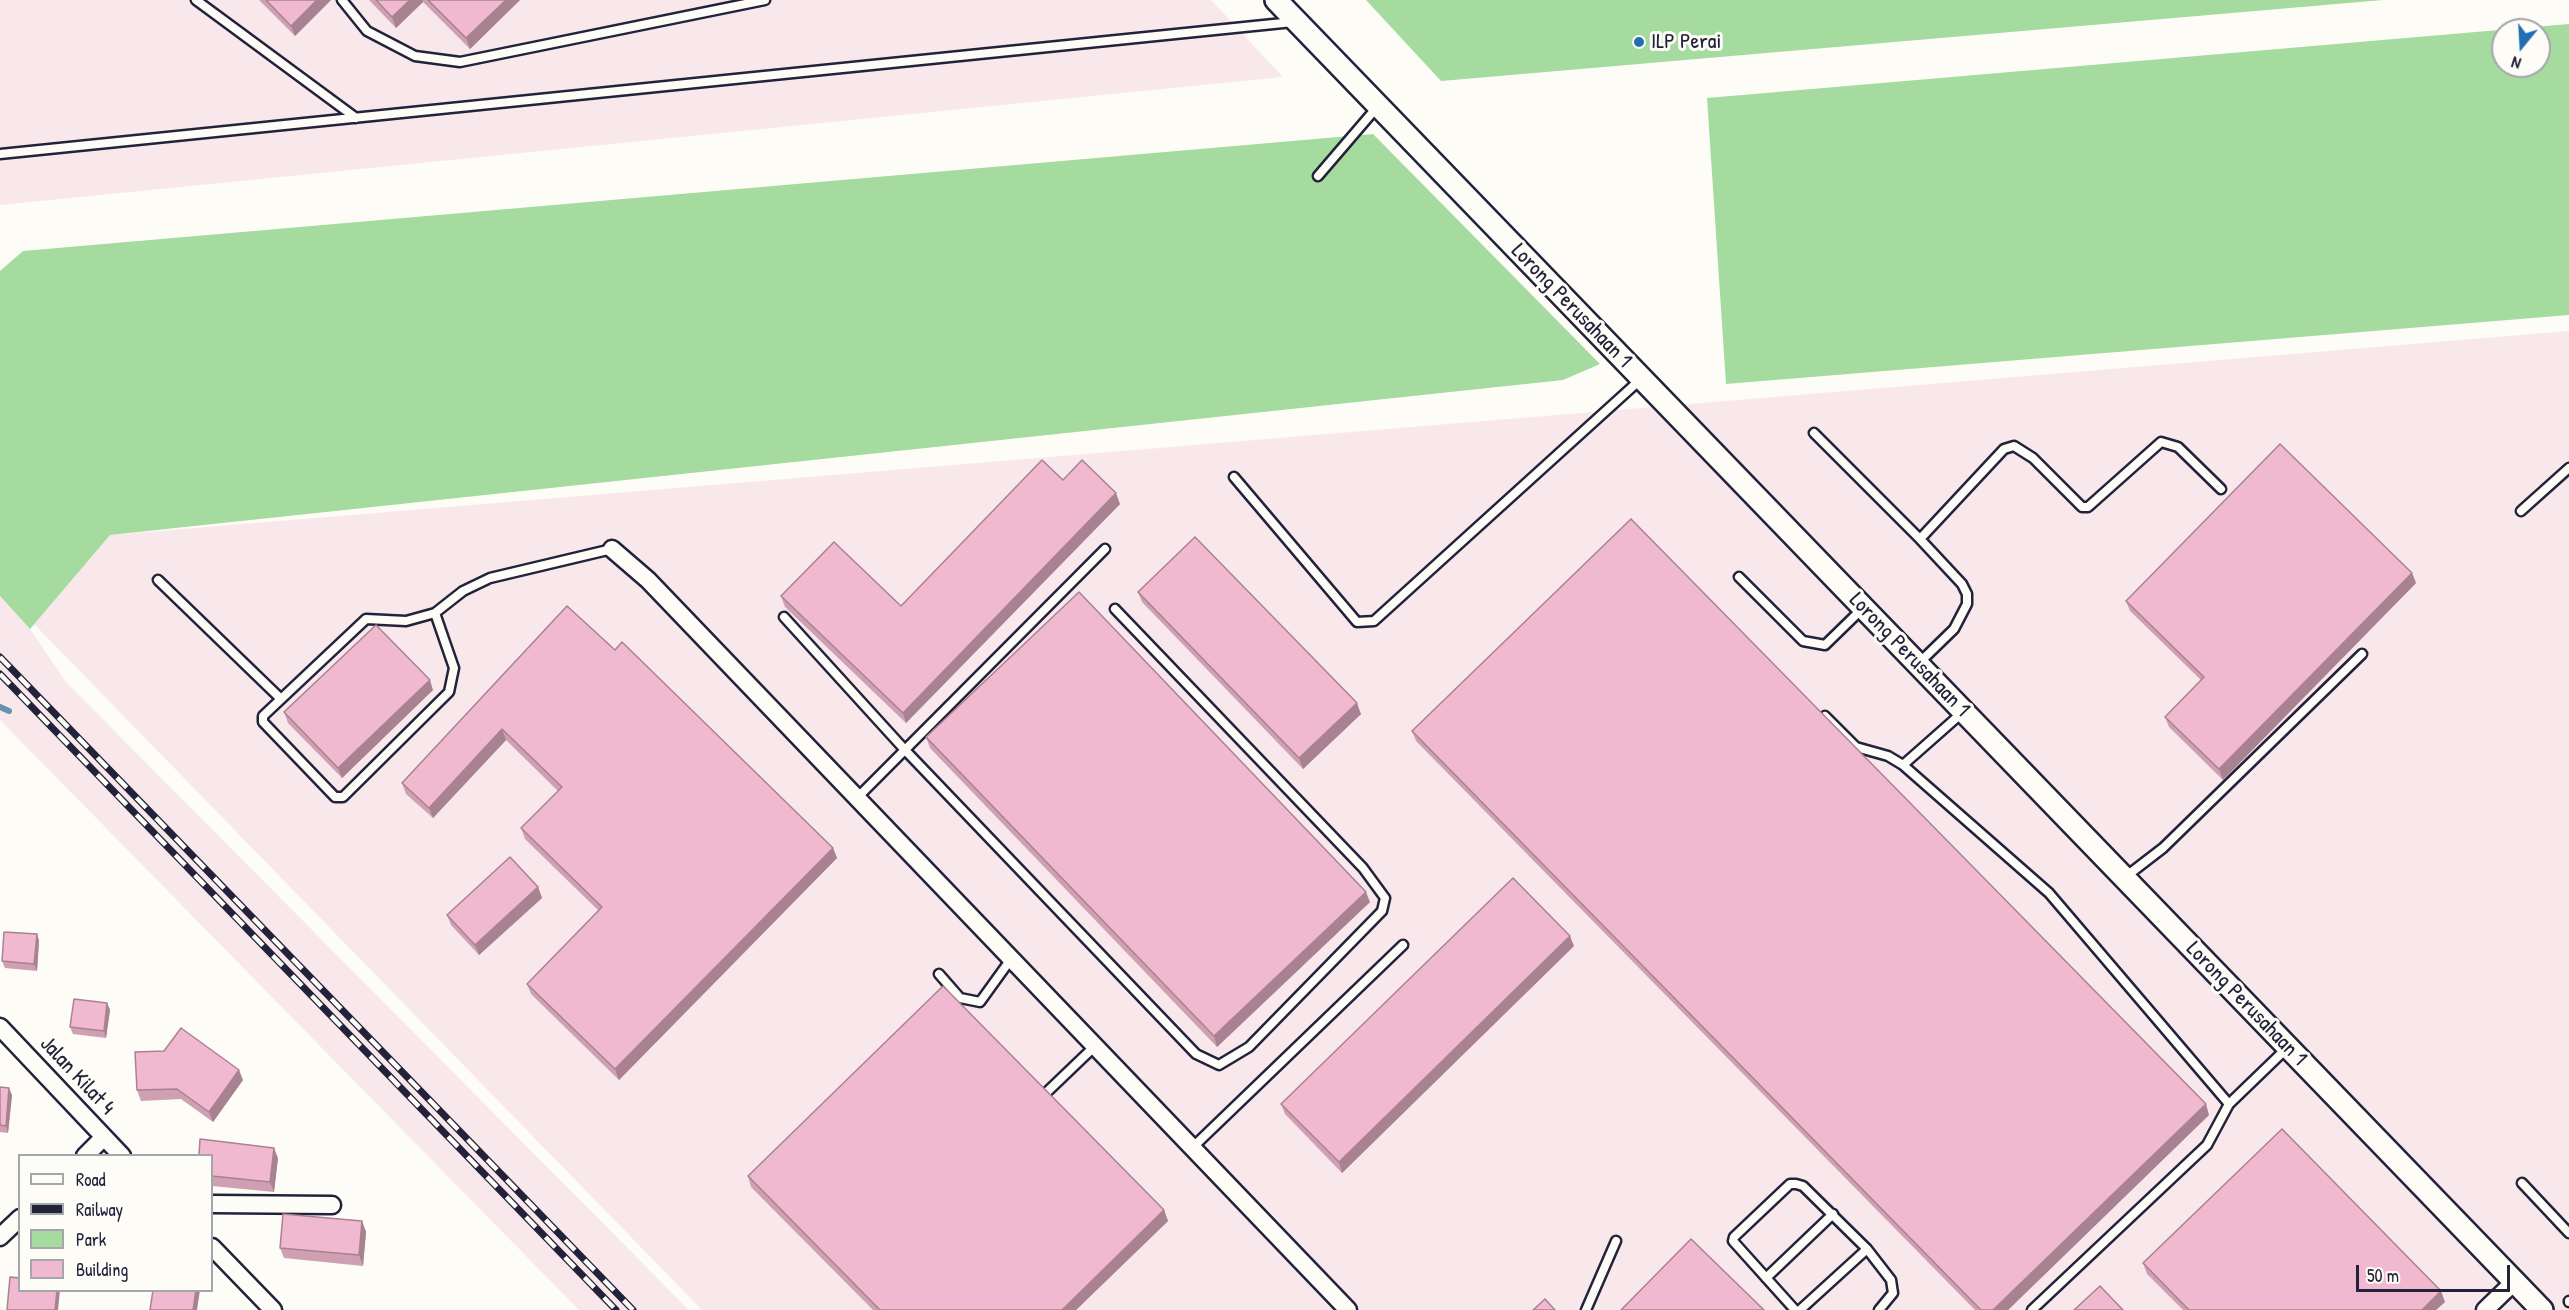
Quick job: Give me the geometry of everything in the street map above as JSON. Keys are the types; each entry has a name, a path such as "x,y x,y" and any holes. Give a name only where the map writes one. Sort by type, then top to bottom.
{"street":[{"name":"Lorong Perusahaan 1","path":"1276,0 2542,1310"},
{"path":"612,549 648,580 1348,1310"},
{"name":"Jalan Kilat 4","path":"0,1027 121,1154"},
{"path":"86,1154 104,1137"},
{"path":"213,1204 332,1205"},
{"path":"0,1237 18,1220"},
{"path":"213,1248 273,1310"},
{"path":"2485,1310 2514,1282"}],"lane":[{"path":"196,0 356,118"},
{"path":"342,0 367,31 415,56 460,62 765,0"},
{"path":"0,154 1297,22"},
{"path":"1318,176 1378,106"},
{"path":"1234,477 1356,622 1374,621 1641,379"},
{"path":"1814,433 1920,539 1962,584 1967,594 1967,604 1954,628 1918,664"},
{"path":"1920,539 2004,449 2014,446 2033,458 2082,507 2088,507 2161,442 2178,447 2221,489"},
{"path":"2521,511 2569,468"},
{"path":"435,613 454,668 449,692 343,797 329,793 263,722 267,710 366,619 406,621 435,613 463,591 490,578 612,549"},
{"path":"857,798 1105,549"},
{"path":"1739,577 1803,641 1825,645 1863,608"},
{"path":"158,580 280,698"},
{"path":"784,617 905,750 1196,1054 1219,1065 1250,1047 1382,911 1385,897 1363,868 1114,609"},
{"path":"2124,878 2163,848 2362,654"},
{"path":"1903,765 1963,711"},
{"path":"1826,716 1856,747 1888,756 1903,765 2049,893 2229,1104"},
{"path":"1192,1148 1403,945"},
{"path":"939,974 960,998 980,1002 1011,959"},
{"path":"1048,1091 1095,1046"},
{"path":"2032,1310 2207,1145 2229,1104 2288,1047"},
{"path":"2522,1183 2569,1233"},
{"path":"1795,1310 1733,1245 1734,1237 1790,1184 1803,1186 1833,1214 1867,1249 1894,1287 1890,1300 1879,1310"},
{"path":"1766,1278 1833,1214"},
{"path":"1586,1310 1616,1241"},
{"path":"1800,1310 1867,1249"}],"shaded area":[{"path":"0,0 1211,0 1283,77 0,205"},
{"path":"2569,331 2569,1310 702,1310 32,622 110,535"},
{"path":"0,596 30,629 66,682 689,1310 579,1310 0,720"}],"green space":[{"name":"ILP Perai","path":"1366,0 2383,0 1441,81"},
{"path":"2569,24 2569,315 1726,384 1707,98 2491,31 2491,78 2551,78 2551,26"},
{"path":"1373,134 1600,364 1563,380 110,535 30,629 0,596 0,271 23,251"}],"building":[{"path":"266,0 317,0 291,26"},
{"path":"376,0 410,0 392,17"},
{"path":"428,0 506,0 466,38"},
{"path":"2280,444 2412,573 2219,769 2165,717 2204,677 2126,601"},
{"path":"1042,460 1063,480 1082,460 1116,493 903,713 781,596 834,542 901,606"},
{"path":"1631,519 2206,1104 1993,1310 1981,1310 1412,731"},
{"path":"1195,537 1357,703 1299,758 1138,592"},
{"path":"1079,592 1366,892 1214,1036 926,737"},
{"path":"567,606 615,650 622,642 833,848 615,1069 527,984 602,907 521,828 562,787 502,729 429,808 402,783"},
{"path":"376,625 430,680 338,768 284,712"},
{"path":"510,857 538,887 475,945 447,915"},
{"path":"1513,878 1570,936 1339,1162 1281,1104"},
{"path":"4,932 37,934 34,964 2,961"},
{"path":"943,986 1164,1210 1062,1310 880,1310 748,1176"},
{"path":"74,999 107,1003 104,1031 70,1027"},
{"path":"181,1028 239,1070 209,1112 177,1089 137,1090 135,1052 164,1051"},
{"path":"0,1087 9,1088 6,1126 0,1125"},
{"path":"2282,1129 2441,1291 2422,1310 2189,1310 2143,1263"},
{"path":"200,1139 274,1148 270,1182 213,1176 213,1154 199,1154"},
{"path":"283,1214 362,1221 359,1255 280,1248"},
{"path":"1691,1239 1764,1310 1621,1310"},
{"path":"10,1277 18,1278 18,1292 57,1292 55,1310 7,1310"},
{"path":"2100,1286 2123,1310 2074,1310"},
{"path":"153,1292 196,1292 193,1310 150,1310"},
{"path":"1545,1299 1555,1310 1533,1310"}],"waterway":[{"path":"0,707 9,711"}],"railway":[{"path":"0,657 633,1310"},
{"path":"0,674 616,1310"}],"place":[{"name":"ILP Perai","path":"1639,42"}]}
